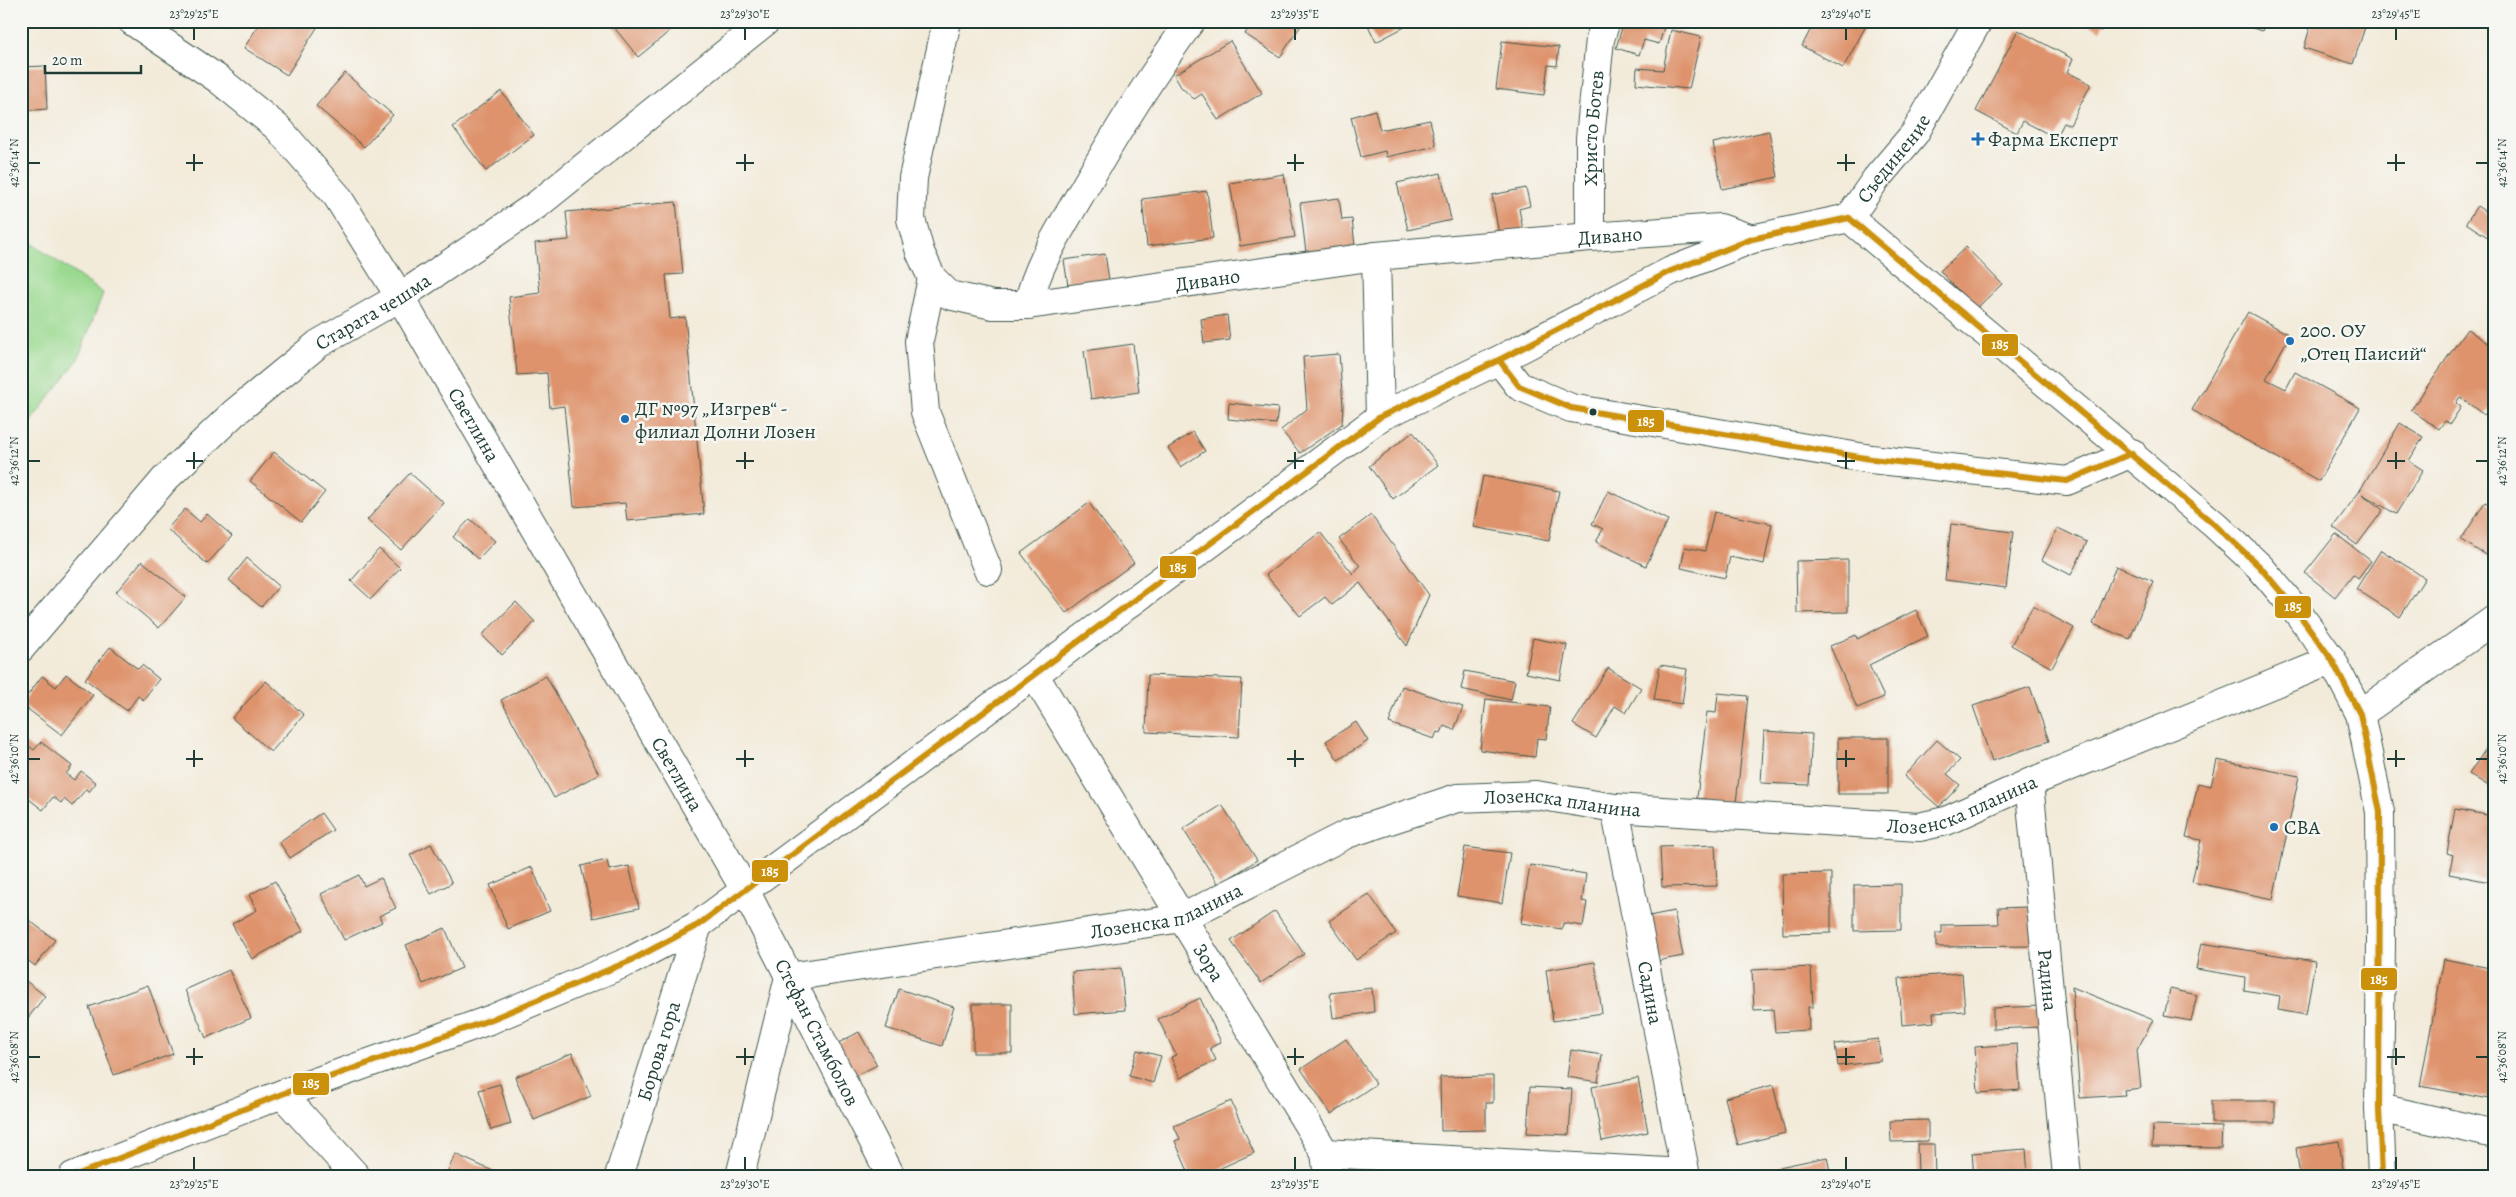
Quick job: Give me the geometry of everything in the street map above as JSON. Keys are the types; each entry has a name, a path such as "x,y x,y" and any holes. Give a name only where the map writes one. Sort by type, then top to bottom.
{"street":[{"name":"Светлина","path":"132,21 218,79 278,128 337,196 400,297 744,890"},
{"name":"Старата чешма","path":"21,648 166,479 234,413 318,344 400,297 538,204 766,21"},
{"name":"Дивано","path":"948,21 913,178 911,219 920,252 932,278 949,295 993,305 1028,305 1376,256 1590,236 1720,228 1752,239"},
{"path":"1028,305 1034,280 1087,182 1165,57 1191,21"},
{"name":"Христо Ботев","path":"1590,236 1590,138 1600,39 1606,21"},
{"name":"Съединение","path":"72,1176 282,1094 492,1019 632,960 698,925 1035,676 1380,417 1499,360 1671,271 1752,239 1849,218 1876,178 1915,134 1978,21"},
{"path":"1849,218 2132,453 2215,525 2260,567 2296,610 2332,660 2360,714 2380,812 2382,942 2379,1108 2382,1176"},
{"path":"1376,256 1380,417"},
{"path":"932,278 918,341 925,412 988,570"},
{"path":"1499,360 1519,386 1571,408 1870,459 2067,481 2132,453"},
{"path":"2360,714 2495,619"},
{"name":"Лозенска планина","path":"789,977 1182,918 1347,834 1457,798 1536,795 1615,808 1918,827 1946,821 2029,783 2332,660"},
{"name":"Зора","path":"1035,676 1182,918 1326,1165"},
{"name":"Радина","path":"2029,783 2067,1176"},
{"name":"Садина","path":"1615,808 1686,1174"},
{"name":"Стефан Стамболов","path":"744,890 891,1176"},
{"name":"Борова гора","path":"619,1176 698,925"},
{"path":"740,1176 789,977"},
{"path":"282,1094 356,1176"},
{"path":"2379,1108 2495,1134"},
{"path":"1326,1165 1686,1174"}],"green space":[{"path":"21,236 103,293 77,361 27,426 21,426"}],"building":[{"path":"261,21 310,21 318,26 287,75 244,48"},
{"path":"609,21 672,21 676,26 638,57"},
{"path":"1253,21 1304,21 1280,57 1245,34"},
{"path":"1366,21 1416,21 1376,42"},
{"path":"1624,21 1666,21 1659,44 1644,40 1639,55 1616,48"},
{"path":"1815,21 1861,21 1867,24 1843,68 1802,46"},
{"path":"2081,21 2106,21 2101,31"},
{"path":"2230,21 2265,21 2262,31"},
{"path":"2312,21 2367,21 2353,64 2304,48"},
{"path":"1671,30 1701,37 1689,89 1636,84 1637,68 1663,70"},
{"path":"2018,30 2073,59 2067,72 2091,84 2070,125 2064,123 2056,138 2023,121 2017,133 1976,111"},
{"path":"1230,41 1262,93 1218,120 1202,94 1194,99 1181,87 1174,75"},
{"path":"1502,41 1559,47 1557,66 1548,65 1544,95 1496,89"},
{"path":"45,66 47,109 21,111 21,67"},
{"path":"345,73 393,115 364,147 316,106"},
{"path":"501,91 534,135 486,171 453,127"},
{"path":"1375,110 1380,130 1430,120 1436,146 1386,157 1385,151 1361,157 1351,117"},
{"path":"1769,131 1778,177 1722,189 1713,143"},
{"path":"1441,173 1451,220 1408,230 1397,183"},
{"path":"1284,174 1295,237 1240,246 1230,183"},
{"path":"1526,188 1530,206 1519,209 1524,235 1500,240 1492,195"},
{"path":"1207,191 1213,238 1147,246 1142,199"},
{"path":"1339,198 1342,220 1352,219 1356,255 1307,261 1300,203"},
{"path":"676,202 683,274 666,275 670,319 685,317 704,514 627,521 625,503 574,507 564,406 550,408 547,373 517,375 509,297 540,293 535,243 569,240 566,212"},
{"path":"2477,206 2495,218 2495,242 2466,223"},
{"path":"1966,247 2002,284 1976,309 1940,271"},
{"path":"1105,254 1110,286 1069,292 1064,260"},
{"path":"2248,312 2290,335 2266,379 2286,389 2295,372 2360,408 2319,481 2192,410"},
{"path":"1227,315 1230,340 1204,343 1201,319"},
{"path":"2467,329 2495,348 2495,413 2489,409 2484,415 2460,397 2456,403 2461,407 2450,424 2445,421 2439,429 2411,410"},
{"path":"1133,344 1139,392 1091,399 1084,351"},
{"path":"1339,354 1343,406 1342,424 1300,453 1281,430 1307,409 1303,357"},
{"path":"1229,403 1278,408 1276,424 1228,419"},
{"path":"2400,423 2423,437 2409,461 2423,470 2396,514 2362,494 2383,510 2357,545 2333,527 2359,492"},
{"path":"1193,432 1205,451 1181,467 1168,448"},
{"path":"1413,432 1438,465 1393,499 1369,466"},
{"path":"274,452 325,492 301,522 250,481"},
{"path":"410,473 444,503 401,550 367,520"},
{"path":"1483,476 1559,491 1549,541 1473,527"},
{"path":"1608,491 1668,520 1646,566 1596,542 1603,529 1592,524"},
{"path":"2485,502 2495,507 2495,561 2461,540"},
{"path":"1089,503 1134,563 1066,613 1021,553"},
{"path":"185,509 200,522 207,514 232,536 207,564 167,529"},
{"path":"1714,512 1772,524 1764,564 1730,557 1725,578 1681,568 1685,547 1705,551"},
{"path":"1371,515 1429,595 1407,646 1360,583 1332,605 1325,597 1300,616 1266,575 1320,532 1353,574 1360,566 1339,539"},
{"path":"470,519 495,541 478,559 453,537"},
{"path":"1951,524 2013,532 2006,588 1945,580"},
{"path":"2058,528 2087,542 2071,575 2042,560"},
{"path":"2336,534 2371,561 2358,578 2353,574 2335,597 2305,573"},
{"path":"379,549 400,568 371,599 351,581"},
{"path":"2381,550 2425,578 2400,617 2356,589"},
{"path":"247,558 279,586 261,607 229,580"},
{"path":"1848,560 1848,612 1797,613 1796,561"},
{"path":"142,561 186,597 159,628 116,592"},
{"path":"2116,566 2153,581 2130,639 2093,624"},
{"path":"516,602 535,622 502,655 482,635"},
{"path":"2033,606 2074,628 2052,668 2011,645"},
{"path":"1916,610 1928,636 1869,665 1884,697 1857,708 1830,646 1856,635 1857,639"},
{"path":"1533,638 1567,645 1560,680 1526,673"},
{"path":"110,647 138,669 142,665 159,679 143,700 138,696 127,711 85,679"},
{"path":"1660,665 1687,669 1682,704 1654,700"},
{"path":"1608,668 1641,688 1626,713 1615,706 1596,738 1573,724"},
{"path":"1465,671 1515,681 1511,700 1461,689"},
{"path":"66,674 93,695 62,735 21,704 42,676 56,687"},
{"path":"1148,675 1242,679 1239,737 1146,732"},
{"path":"546,676 599,774 554,798 501,700"},
{"path":"266,681 304,715 271,752 232,718"},
{"path":"1402,686 1463,707 1454,730 1444,726 1441,733 1437,732 1434,739 1389,723"},
{"path":"2030,687 2049,741 1992,761 1973,706"},
{"path":"1718,693 1748,696 1736,803 1697,798 1707,712 1716,713"},
{"path":"1486,699 1550,707 1546,739 1537,738 1535,757 1480,750"},
{"path":"1356,722 1368,741 1338,760 1326,741"},
{"path":"1764,731 1812,734 1809,785 1761,783"},
{"path":"2495,735 2495,790 2469,774"},
{"path":"1838,738 1888,738 1888,794 1838,794"},
{"path":"1937,740 1960,760 1947,774 1960,785 1939,807 1904,776"},
{"path":"41,742 72,766 66,774 74,780 81,771 96,783 89,792 86,789 72,806 64,799 61,803 53,797 43,810 21,793 21,748 25,743 34,750"},
{"path":"2217,760 2299,776 2273,899 2192,882 2201,840 2186,837 2198,783 2211,786"},
{"path":"1222,805 1257,860 1219,885 1183,829"},
{"path":"2455,809 2492,816 2489,827 2495,828 2495,883 2449,874 2453,855 2447,853"},
{"path":"321,813 333,830 290,858 279,842"},
{"path":"431,844 452,883 431,894 410,855"},
{"path":"1715,845 1717,886 1662,887 1660,847"},
{"path":"1465,847 1510,853 1502,903 1457,896"},
{"path":"607,860 609,870 629,866 639,908 593,918 581,866"},
{"path":"1530,865 1586,874 1582,901 1587,902 1583,926 1563,923 1562,929 1521,923"},
{"path":"532,867 550,911 508,929 490,885"},
{"path":"1831,873 1831,933 1783,934 1782,874"},
{"path":"359,875 364,886 381,878 396,908 379,916 382,922 344,940 321,894"},
{"path":"275,881 303,931 252,959 232,924 257,910 249,895"},
{"path":"1901,884 1901,930 1854,931 1854,885"},
{"path":"1369,894 1396,933 1356,960 1329,921"},
{"path":"2029,907 2036,946 1936,947 1936,933 1942,933 1942,925 1999,924 1998,908"},
{"path":"1275,911 1304,954 1261,983 1231,941"},
{"path":"1674,911 1683,956 1657,961 1649,916"},
{"path":"25,917 55,940 35,966 21,955 21,922"},
{"path":"445,928 462,968 423,984 406,945"},
{"path":"2201,943 2315,961 2306,1015 2278,1010 2280,996 2244,990 2245,977 2196,969"},
{"path":"2444,959 2495,969 2495,1100 2420,1086"},
{"path":"1595,962 1602,1013 1553,1021 1546,970"},
{"path":"1811,967 1813,1007 1808,1007 1809,1030 1775,1032 1773,1009 1754,1010 1752,970"},
{"path":"1121,968 1125,1010 1075,1014 1072,972"},
{"path":"229,970 251,1018 206,1038 185,990"},
{"path":"1962,973 1965,1011 1933,1013 1934,1022 1902,1025 1899,978"},
{"path":"21,977 45,996 21,1027"},
{"path":"148,985 173,1054 114,1075 89,1007"},
{"path":"2072,987 2153,1020 2137,1050 2141,1088 2124,1090 2125,1095 2080,1098"},
{"path":"1372,988 1374,1012 1333,1018 1330,993"},
{"path":"899,989 954,1007 942,1046 886,1028"},
{"path":"2170,989 2197,995 2191,1021 2164,1016"},
{"path":"1200,998 1221,1042 1210,1048 1216,1060 1180,1078 1171,1057 1176,1055 1158,1019"},
{"path":"973,1004 1012,1004 1012,1053 973,1053"},
{"path":"2040,1006 2041,1027 1993,1029 1993,1008"},
{"path":"859,1032 877,1065 849,1079 831,1047"},
{"path":"1346,1039 1376,1084 1331,1114 1301,1069"},
{"path":"1878,1039 1881,1061 1838,1066 1835,1044"},
{"path":"2017,1044 2020,1090 1978,1093 1975,1047"},
{"path":"1137,1050 1161,1056 1153,1083 1129,1076"},
{"path":"1571,1050 1602,1055 1598,1082 1567,1077"},
{"path":"572,1053 591,1096 534,1120 515,1077"},
{"path":"1493,1076 1493,1103 1486,1103 1486,1130 1441,1131 1440,1077"},
{"path":"1638,1078 1648,1132 1602,1141 1592,1087"},
{"path":"500,1084 511,1124 491,1130 479,1090"},
{"path":"1773,1085 1785,1133 1738,1145 1725,1098"},
{"path":"1530,1087 1572,1089 1569,1135 1527,1133"},
{"path":"1231,1101 1254,1153 1203,1176 1190,1176 1175,1141 1180,1139 1174,1126"},
{"path":"2211,1101 2275,1101 2275,1123 2211,1123"},
{"path":"1928,1120 1928,1141 1891,1142 1890,1121"},
{"path":"2153,1125 2222,1127 2221,1148 2152,1147"},
{"path":"2339,1141 2344,1176 2300,1176 2296,1148"},
{"path":"1917,1144 1934,1144 1935,1176 1918,1176"},
{"path":"2026,1149 2028,1176 1974,1176 1972,1153"},
{"path":"455,1154 495,1172 493,1176 446,1176"},
{"path":"1827,1157 1831,1176 1781,1176 1779,1167"}],"transit line":[{"name":"185","path":"1849,218 2215,525 2260,567 2296,610 2332,660 2360,714 2380,812 2379,1108 2382,1176"},
{"name":"185","path":"74,1176 282,1094 492,1019 632,960 698,925 1380,417 1499,360 1671,271 1752,239 1849,218"},
{"name":"185","path":"1499,360 1519,386 1571,408 1871,459 2067,481 2132,453"}],"place":[{"name":"Фарма Експерт","path":"1978,139"},
{"name":"200. ОУ „Отец Паисий“","path":"2290,341"},
{"name":"ДГ №97 „Изгрев“ - филиал Долни Лозен","path":"625,419"},
{"name":"CBA","path":"2274,827"}]}
